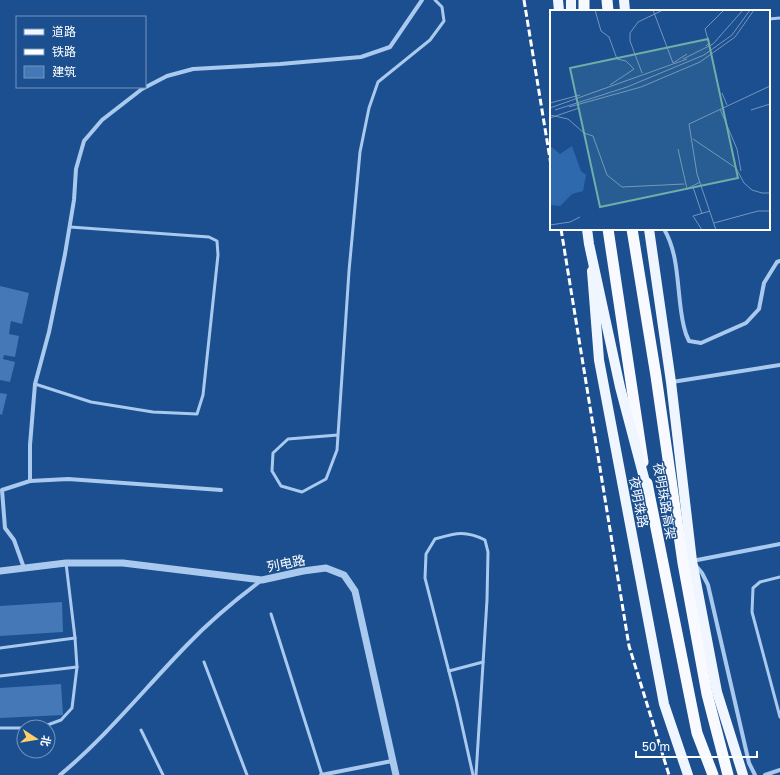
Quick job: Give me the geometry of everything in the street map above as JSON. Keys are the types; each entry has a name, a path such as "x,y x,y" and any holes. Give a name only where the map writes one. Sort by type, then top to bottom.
{"highway":[{"path":"607,0 608,10"},
{"name":"夜明珠路高架","path":"608,230 648,493 698,732 713,775"},
{"name":"夜明珠路高架","path":"632,230 657,384 684,571 707,694 728,775"}],"main road":[{"path":"558,0 559,10"},
{"path":"624,0 625,10"},
{"path":"588,230 589,244 620,387 648,493"},
{"name":"夜明珠路","path":"588,230 600,368 664,704 688,775"},
{"path":"649,230 671,382 692,561 717,692 743,775"}],"street":[{"path":"146,87 167,76 193,69 280,64 361,57 390,47 422,0"},
{"path":"30,481 30,445 35,384 49,332 70,227 74,200 76,169 84,141 102,120 144,88"},
{"path":"664,230 676,264 684,327 689,341 701,343 746,323 759,309 764,283 777,262 780,261"},
{"path":"671,382 780,365"},
{"path":"25,568 14,540 2,528 2,490 30,481 68,480 222,490"},
{"path":"755,775 748,763 708,585 702,573 692,561 780,544"},
{"name":"列电路","path":"0,571 66,563 123,563 262,580 303,571 326,568 344,575 355,591 396,775"},
{"path":"60,775 80,758 126,711 188,643 227,605 262,580"},
{"path":"321,775 392,761"},
{"path":"765,775 780,770"}],"lane":[{"path":"338,435 288,440 273,453 272,471 281,486 302,492 326,479 337,450 349,271 360,152 369,108 378,82 430,40 444,21 442,7 435,0"},
{"path":"770,19 780,18"},
{"path":"35,384 91,402 153,412 197,414 203,395 218,255 218,241 209,237 70,227"},
{"path":"473,775 449,671 425,578 426,554 435,539 453,534 472,534 486,540 488,552 487,600 476,775"},
{"path":"56,722 61,720 72,708 76,667 75,638 66,563"},
{"path":"780,577 760,582 752,588 752,612 780,717"},
{"path":"271,614 321,775"},
{"path":"0,648 75,638"},
{"path":"204,662 246,775"},
{"path":"449,671 483,662"},
{"path":"0,676 76,667"},
{"path":"0,728 16,728"},
{"path":"141,730 163,775"}],"building":[{"path":"0,286 29,293 22,324 11,321 9,334 19,336 15,357 4,355 3,359 15,362 10,382 0,380"},
{"path":"0,393 7,394 2,415 0,414"},
{"path":"62,602 63,632 0,636 0,606"},
{"path":"61,684 63,715 0,718 0,688"}],"railway":[{"path":"524,0 550,159"},
{"path":"561,230 629,646 669,775"}]}
